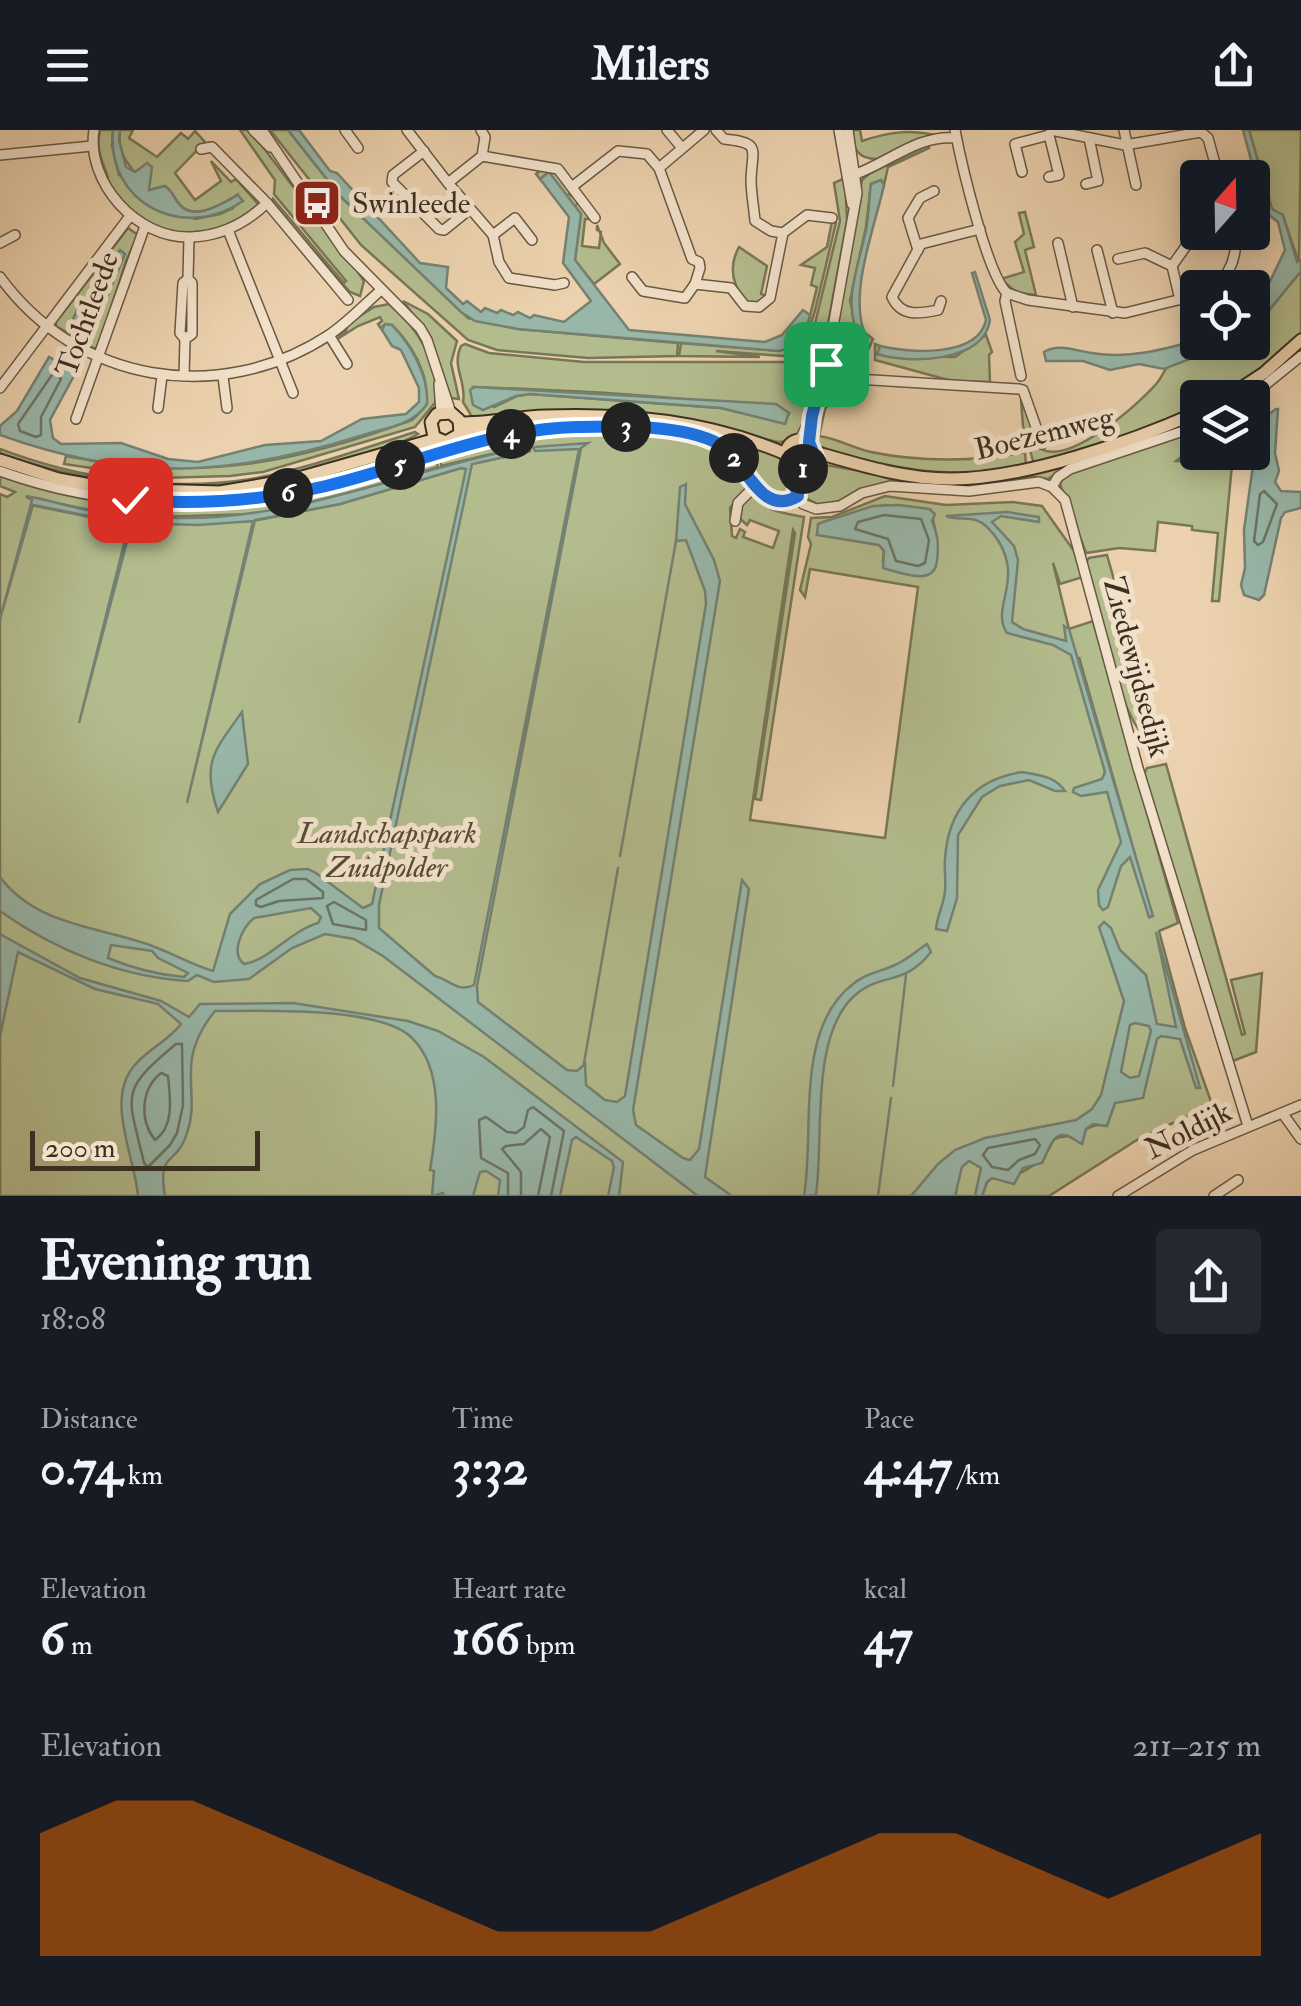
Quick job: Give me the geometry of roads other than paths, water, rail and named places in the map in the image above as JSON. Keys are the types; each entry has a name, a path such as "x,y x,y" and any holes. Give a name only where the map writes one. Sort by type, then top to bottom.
{"main road":[{"path":"1253,380 1301,340"},
{"path":"433,434 432,419 446,413 460,428"},
{"path":"433,434 449,442 460,428 508,420 639,417 693,424 801,454"},
{"name":"Boezemweg","path":"801,454 912,476 983,478 1048,464 1180,418"},
{"path":"0,460 58,478 114,489 220,492 262,487 401,449 433,434"}],"street":[{"path":"94,130 92,146 102,184 130,216 145,226 189,238 228,230 268,203"},
{"path":"253,130 272,148"},
{"path":"262,130 344,251 420,328 427,340 446,413"},
{"path":"345,130 358,148"},
{"path":"407,130 493,235 499,262 508,278 564,283"},
{"path":"668,130 682,148"},
{"path":"660,168 704,130"},
{"path":"716,130 724,139 746,141 753,147 755,221 782,233"},
{"path":"839,130 853,170"},
{"path":"848,130 857,193 824,377 801,454 797,493 809,508 822,510 890,486 969,491 1030,482 1052,486 1070,469 1180,432"},
{"path":"1124,130 1136,185"},
{"path":"482,156 484,131"},
{"path":"1022,172 1015,144 1051,132 1087,135 1125,145 1201,132 1208,138 1214,160"},
{"path":"1048,177 1059,175 1051,132"},
{"path":"853,170 955,134 980,230 1000,286 1007,293 1028,300 1113,313 1139,312 1180,300 1172,266 1183,250"},
{"path":"1086,184 1098,182 1087,135"},
{"path":"0,155 92,146"},
{"path":"201,149 212,147 268,203 348,300"},
{"path":"424,150 393,174 392,182 439,229 444,230 470,208"},
{"path":"572,186 618,151 647,154 660,168 692,259 699,262 700,268 685,298 644,291 632,277"},
{"path":"448,182 482,156 558,169 594,218"},
{"path":"918,250 908,218 920,198 934,191"},
{"path":"695,284 731,288 744,306 759,307 770,298 782,233 807,215 832,218"},
{"name":"Tochtleede","path":"0,388 130,216"},
{"path":"493,235 516,218 532,240"},
{"name":"Tochtleede","path":"76,419 145,226"},
{"path":"228,230 293,393"},
{"path":"941,301 938,310 914,315 896,306 892,297 921,244 980,230"},
{"path":"0,243 15,235"},
{"path":"184,376 185,339 192,334 189,238"},
{"path":"1058,244 1073,307"},
{"path":"1097,250 1113,313"},
{"path":"1118,260 1145,253 1172,266"},
{"path":"0,277 48,328 96,358 162,376 223,377 278,361 329,335 381,290"},
{"path":"1007,293 1005,301 1021,376"},
{"path":"329,335 347,364"},
{"path":"1270,381 1301,356"},
{"path":"158,408 162,376"},
{"path":"223,377 226,408"},
{"path":"824,377 1019,388 1042,444"},
{"path":"0,471 91,496 176,504 236,501 326,486 498,436 567,427 616,427 682,434 716,443 734,457 755,486 776,502 784,503 797,493"},
{"path":"735,521 738,503 755,486"},
{"name":"Ziedewijdsedijk","path":"1052,486 1069,509 1143,786 1248,1126"},
{"name":"Noldijk","path":"1118,1196 1193,1150 1301,1105"},
{"path":"1282,1114 1301,1139"},
{"path":"1214,1196 1238,1180"}],"water":[{"path":"113,130 120,130 126,167 135,172 147,163 152,167 149,190 165,186 181,206 194,212 238,195 243,201 220,213 197,218 153,209 122,178 114,156"},
{"path":"288,130 299,130 330,171 337,173 420,263 448,267 446,288 463,304 467,301 481,312 485,308 564,322 591,301 563,263 569,217 540,179 549,172 581,214 575,260 629,330 765,342 782,335 803,310 810,315 806,328 797,343 779,351 518,329 475,321 341,197"},
{"path":"1243,130 1249,130 1258,160 1251,160"},
{"path":"881,180 884,185 861,284 861,322 867,338 862,342 852,314 853,284 867,225 871,184"},
{"path":"1270,202 1272,209 1283,215 1297,262 1301,260 1301,271 1270,309 1270,281 1285,250 1278,222 1270,216"},
{"path":"120,250 125,254 89,339 70,326 78,308"},
{"path":"975,272 990,320 985,334 974,345 943,357 925,359 877,354 880,346 924,351 957,347 970,341 986,320 972,273"},
{"path":"385,324 392,325 412,351 422,372 427,404 406,422 312,450 223,466 136,467 93,461 0,435 0,426 17,411 49,357 76,372 50,420 53,438 61,444 121,443 168,459 198,462 265,445 321,441 362,419 406,414 419,402 419,388 401,350 392,346 382,330"},
{"path":"1180,344 1180,360 1187,360 1164,369 1139,364 1110,370 1083,361 1046,361 1044,352 1062,348 1106,355"},
{"path":"474,387 776,404 789,413 785,424 721,408 530,394 483,410 473,405 470,390"},
{"path":"1278,409 1275,453 1279,471 1275,482 1281,491 1301,492 1301,508 1285,512 1281,518 1264,595 1259,600 1244,595 1241,585 1245,568 1244,530 1252,470 1270,470 1270,413"},
{"path":"588,443 581,448 477,986 478,1002 567,1070 577,1071 585,1064 586,1085 605,1100 617,1102 625,1096 706,604 686,540 676,541 680,487 686,484 685,504 714,560 720,581 633,1110 636,1125 683,1158 690,1160 699,1149 742,880 749,889 705,1177 732,1196 698,1196 383,956 354,939 325,934 292,948 249,979 214,982 197,975 188,981 138,974 89,959 43,938 0,911 0,877 15,893 49,915 147,944 213,971 230,914 260,884 290,870 308,869 363,908 372,904 466,469 340,504 255,520 187,803 253,521 198,525 132,523 79,723 129,524 33,505 0,619 32,500 26,496 115,514 222,516 309,503 522,448 523,453 472,464 379,905 379,928 435,976 459,987 474,985 579,449 535,451 533,447","holes":["311,908 321,917 318,923 253,961 244,964 240,959 239,941 254,918","111,945 152,951 188,973 184,977 165,975 117,962 108,958"]},
{"path":"873,506 929,509 935,514 932,521 938,555 930,574 916,576 883,568 884,551 879,545 817,535 818,524 823,522"},
{"path":"1007,512 1039,517 1039,522 1001,516 992,522 1014,546 1018,560 1012,622 1066,641 1064,626 1069,629 1153,916 1149,917 1130,857 1121,866 1108,907 1103,910 1099,905 1098,890 1121,842 1107,792 1081,796 1073,792 1074,788 1102,779 1105,772 1071,655 1053,645 1007,633 1002,614 1008,570 999,542 979,521 946,516"},
{"path":"242,712 248,764 218,812 211,781 213,758"},
{"path":"1022,772 1051,779 1065,791 1029,780 1000,786 982,797 958,835 957,898 947,931 936,929 945,891 947,842 958,812 977,790"},
{"path":"1104,922 1111,928 1120,950 1146,975 1157,1024 1176,1027 1156,932 1200,1088 1196,1088 1180,1039 1161,1036 1157,1039 1143,1098 1115,1103 1107,1126 1093,1124 1086,1129 1082,1144 1068,1136 1058,1136 1042,1163 1023,1168 1014,1184 992,1178 982,1196 975,1196 981,1168 969,1161 962,1167 955,1196 911,1196 955,1150 985,1138 1076,1120 1092,1109 1101,1095 1124,1001 1099,927","holes":["1130,1025 1149,1026 1139,1076 1130,1078 1121,1072"]},
{"path":"0,934 80,978 161,1001 189,1017 200,1004 293,1003 408,1021 438,1031 484,1057 623,1162 619,1196 608,1196 612,1161 576,1137 572,1140 560,1196 498,1196 500,1180 486,1171 480,1172 473,1196 432,1196 434,1082 422,1050 411,1037 395,1027 346,1015 215,1011 195,1046 189,1125 183,1144 166,1165 165,1196 138,1196 124,1129 122,1095 134,1066 181,1024 158,1004 95,989 18,952 0,1036"},
{"path":"927,944 931,952 921,963 911,971 862,990 839,1016 824,1064 816,1195 804,1196 810,1083 822,1027 834,1003 853,984 899,963"}],"waterway":[{"path":"620,856 676,541"},
{"path":"584,1063 618,868"},
{"path":"893,1086 906,975"},
{"path":"878,1196 891,1098"}],"place":[{"name":"Swinleede","path":"317,203"}],"park label":[{"name":"Landschapspark Zuidpolder","path":"387,850"}]}
